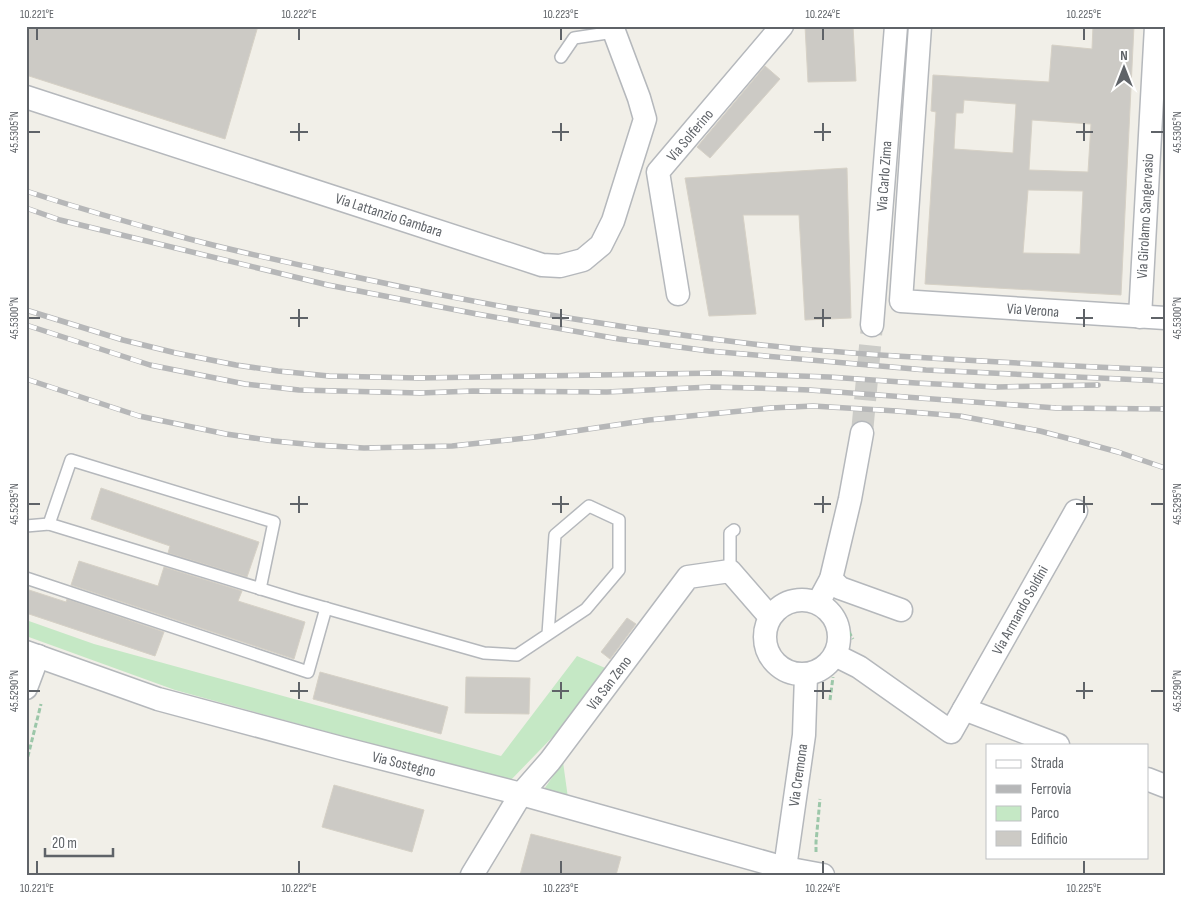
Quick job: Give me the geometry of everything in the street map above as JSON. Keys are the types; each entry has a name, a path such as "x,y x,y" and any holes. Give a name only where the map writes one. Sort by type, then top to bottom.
{"street":[{"name":"Via Solferino","path":"678,294 658,172 782,26"},
{"name":"Via Carlo Zima","path":"872,325 896,26"},
{"name":"Via Carlo Zima","path":"901,301 920,26"},
{"name":"Via Girolamo Sangervasio","path":"1140,317 1156,26"},
{"name":"Via Lattanzio Gambara","path":"26,97 542,264 560,266 583,260 601,245 613,221 645,119 613,29"},
{"name":"Via Verona","path":"901,301 1165,318"},
{"path":"818,604 831,579 850,499 862,433"},
{"name":"Via Armando Soldini","path":"835,655 859,667 951,732 1076,511"},
{"path":"730,572 770,617"},
{"name":"Via San Zeno","path":"472,875 521,794 550,761 688,577 730,572"},
{"path":"831,579 840,588 901,610"},
{"path":"805,600 818,604 828,610 836,620 840,632 839,644 835,655 823,669 806,675 794,674 783,670 767,652 764,640 765,628 770,617 779,607 792,601 805,600"},
{"path":"32,654 34,696"},
{"name":"Via Sostegno","path":"32,654 158,699 331,746 521,794 785,871 823,875"},
{"name":"Via Cremona","path":"785,871 804,735 806,675"},
{"path":"964,708 1055,744"},
{"path":"1148,779 1165,786"}],"lane":[{"path":"561,57 574,38 613,29"},
{"path":"49,524 71,460 274,522 260,589"},
{"path":"26,526 49,524 260,589 484,653 518,655 586,609 619,570 619,520 589,506 556,535 548,634"},
{"path":"730,572 730,533 734,530"},
{"path":"26,578 308,672 326,608"}],"path":[{"path":"26,764 34,696"}],"green space":[{"path":"26,620 94,644 501,756 577,656 610,670 568,721 509,782 175,690 26,636"},
{"path":"563,762 568,798 542,792"}],"building":[{"path":"26,26 258,26 225,139 26,75"},
{"path":"805,26 853,26 856,81 808,82"},
{"path":"1093,26 1134,26 1121,295 925,284 936,112 931,111 933,75 1049,82 1052,45 1092,49","holes":["964,100 1016,104 1013,153 954,149 956,113 963,113","1032,120 1091,124 1088,172 1029,170","1028,190 1083,191 1080,254 1023,253"]},
{"path":"765,66 780,79 710,158 697,147"},
{"path":"847,168 851,318 805,320 799,215 743,215 756,314 709,316 685,178"},
{"path":"101,488 259,542 247,577 168,553 170,546 91,519"},
{"path":"79,561 158,586 164,567 242,591 238,601 305,622 294,659 71,585"},
{"path":"26,589 66,602 67,599 164,632 155,656 26,613"},
{"path":"627,618 636,624 610,659 601,652"},
{"path":"320,672 448,707 441,734 313,699"},
{"path":"466,677 530,678 529,714 465,713"},
{"path":"334,785 424,810 412,852 322,827"},
{"path":"531,834 621,857 616,875 520,875"}],"tunnel":[{"path":"862,433 872,325"}],"railway":[{"path":"26,191 143,226 243,252 397,286 549,315 769,346 880,355 1165,370"},
{"path":"26,208 60,220 328,285 619,339 709,351 926,370 1165,381"},
{"path":"26,310 123,340 176,353 236,365 329,376 418,378 716,373 829,377 997,387 1098,385"},
{"path":"26,325 150,365 245,384 299,390 420,393 473,391 607,392 710,387 810,390 1056,408 1165,409"},
{"path":"26,379 139,416 226,434 315,445 364,448 452,446 535,437 649,420 771,408 813,406 960,416 1040,431 1118,452 1165,468"}]}
